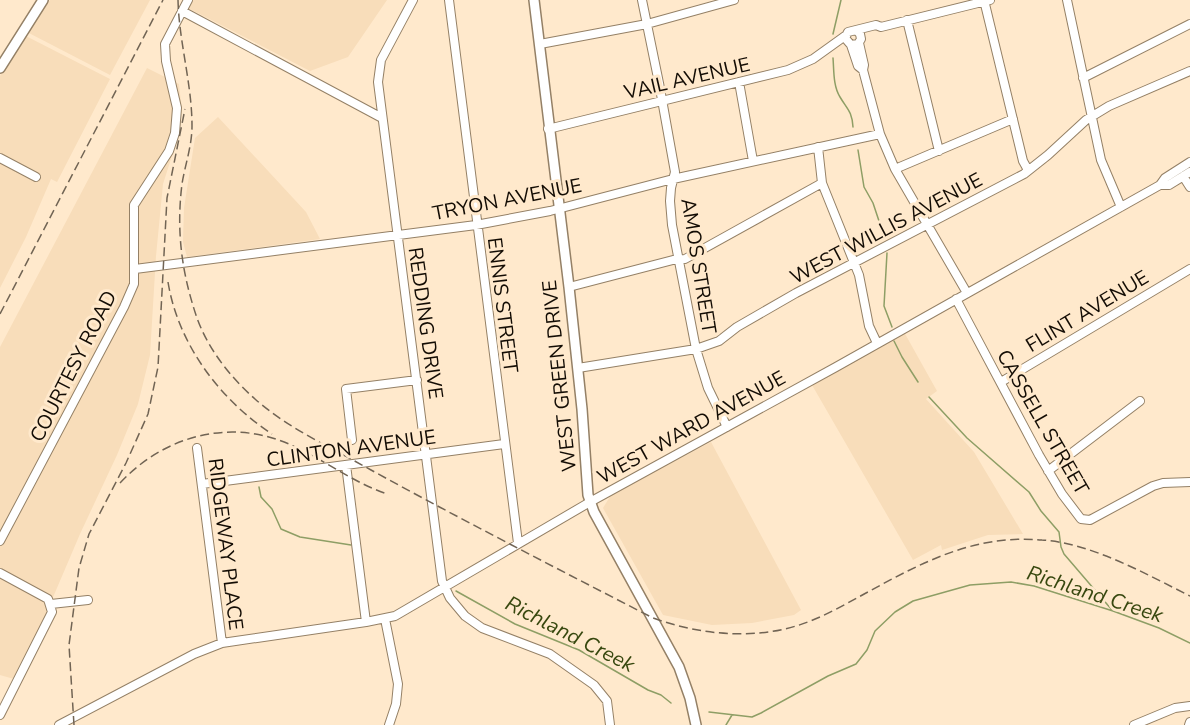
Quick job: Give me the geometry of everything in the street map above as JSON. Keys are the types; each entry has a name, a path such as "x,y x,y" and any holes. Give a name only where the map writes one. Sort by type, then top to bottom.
{"main road":[{"path":"0,68 43,0"},
{"name":"WEST GREEN DRIVE","path":"534,0 569,287 590,502 680,667 696,725"}],"street":[{"name":"COURTESY ROAD","path":"0,541 134,284 134,205 169,151 175,133 177,108 166,61 165,44 189,0"},
{"name":"REDDING DRIVE","path":"412,0 379,66 378,82 444,587"},
{"name":"ENNIS STREET","path":"449,0 518,543"},
{"name":"AMOS STREET","path":"642,0 675,172 670,201 678,259 696,349 708,388 727,427"},
{"path":"986,0 1023,161 1028,170"},
{"name":"VAIL AVENUE","path":"548,129 788,70 813,59 830,48 855,43 867,33 881,27 986,0"},
{"path":"1067,0 1101,160 1122,207"},
{"path":"540,44 647,24 729,1"},
{"path":"182,11 382,118"},
{"path":"907,20 939,151"},
{"path":"1083,78 1190,24"},
{"name":"VAIL AVENUE","path":"856,30 881,27"},
{"path":"856,30 860,34 855,43 846,41 846,36 850,31 856,30"},
{"name":"VAIL AVENUE","path":"830,48 832,44 846,36"},
{"path":"855,43 864,65 863,70 880,134 895,169 967,293"},
{"name":"WEST WILLIS AVENUE","path":"578,368 696,349 719,341 752,318 1028,170 1092,116 1109,106 1190,71"},
{"path":"739,82 753,161"},
{"path":"895,169 1013,119"},
{"name":"TRYON AVENUE","path":"135,268 476,225 559,209 673,179 880,134"},
{"path":"818,147 822,183 862,286 869,326 877,343"},
{"path":"0,158 36,177"},
{"name":"WEST WARD AVENUE","path":"59,725 194,654 222,643 394,616 590,502 1122,207 1160,185 1165,178 1190,162"},
{"path":"1187,174 1190,187"},
{"name":"WEST WARD AVENUE","path":"1160,185 1169,185 1187,174"},
{"path":"569,287 685,259 822,183"},
{"name":"FLINT AVENUE","path":"1001,382 1190,269"},
{"name":"CASSELL STREET","path":"956,299 1048,471 1077,514 1086,521 1153,486 1162,483 1190,483"},
{"path":"352,440 346,389 417,380"},
{"path":"1048,471 1140,401"},
{"name":"CLINTON AVENUE","path":"202,484 504,444"},
{"name":"RIDGEWAY PLACE","path":"197,448 222,643"},
{"path":"346,465 366,622"},
{"path":"0,573 48,599 52,612 0,715"},
{"path":"444,587 465,616 482,628 550,654 594,685 608,701 610,725"},
{"path":"51,604 88,600"},
{"path":"385,619 398,684 396,704 389,725"},
{"path":"1134,725 1175,708 1190,706"}],"shaded area":[{"path":"50,0 150,0 110,75 25,31"},
{"path":"192,0 387,0 348,57 310,71 188,8"},
{"path":"22,34 110,79 57,182 51,179 26,237 0,288 0,76"},
{"path":"147,68 179,84 182,112 178,137 163,184 150,355 138,404 117,455 14,679 0,675 0,347"},
{"path":"218,117 306,212 320,239 187,257 183,242 184,208 195,138"},
{"path":"904,332 937,391 926,399 974,452 1023,534 988,535 942,550 941,545 913,560 812,385"},
{"path":"711,442 801,610 794,615 752,623 712,625 663,615 603,508 611,495"}],"waterway":[{"path":"833,34 841,0"},
{"path":"833,58 836,88 850,114 853,127"},
{"path":"858,150 864,187 873,203 883,233"},
{"path":"887,253 884,306 892,327"},
{"path":"894,341 918,382"},
{"path":"929,397 967,438 1029,492 1059,532 1064,554 1112,610"},
{"name":"Richland Creek","path":"259,487 261,497 272,509 281,529 300,537 351,545"},
{"name":"Richland Creek","path":"709,712 752,717 761,713 828,676 856,664 867,650 875,631 895,612 913,601 970,585 1011,582 1034,586 1113,611 1159,628 1190,643"},
{"name":"Richland Creek","path":"456,591 515,624 579,650 648,690 661,695 671,703"},
{"path":"726,725 732,715"}],"railway":[{"path":"0,314 163,0"},
{"path":"178,0 192,126 180,202 180,236 184,269 192,302 207,341 237,382 268,410 296,429 441,508 653,618 688,628 742,634 796,626 823,616 929,561 972,546 1018,539 1061,542 1099,553 1190,596"},
{"path":"74,725 69,645 79,568 89,534 126,463 148,414 158,367 167,198 185,109"},
{"path":"168,282 181,327 204,368 235,405 272,434"},
{"path":"120,483 137,467 177,443 198,436 243,433 266,436 289,444 387,494"}]}
